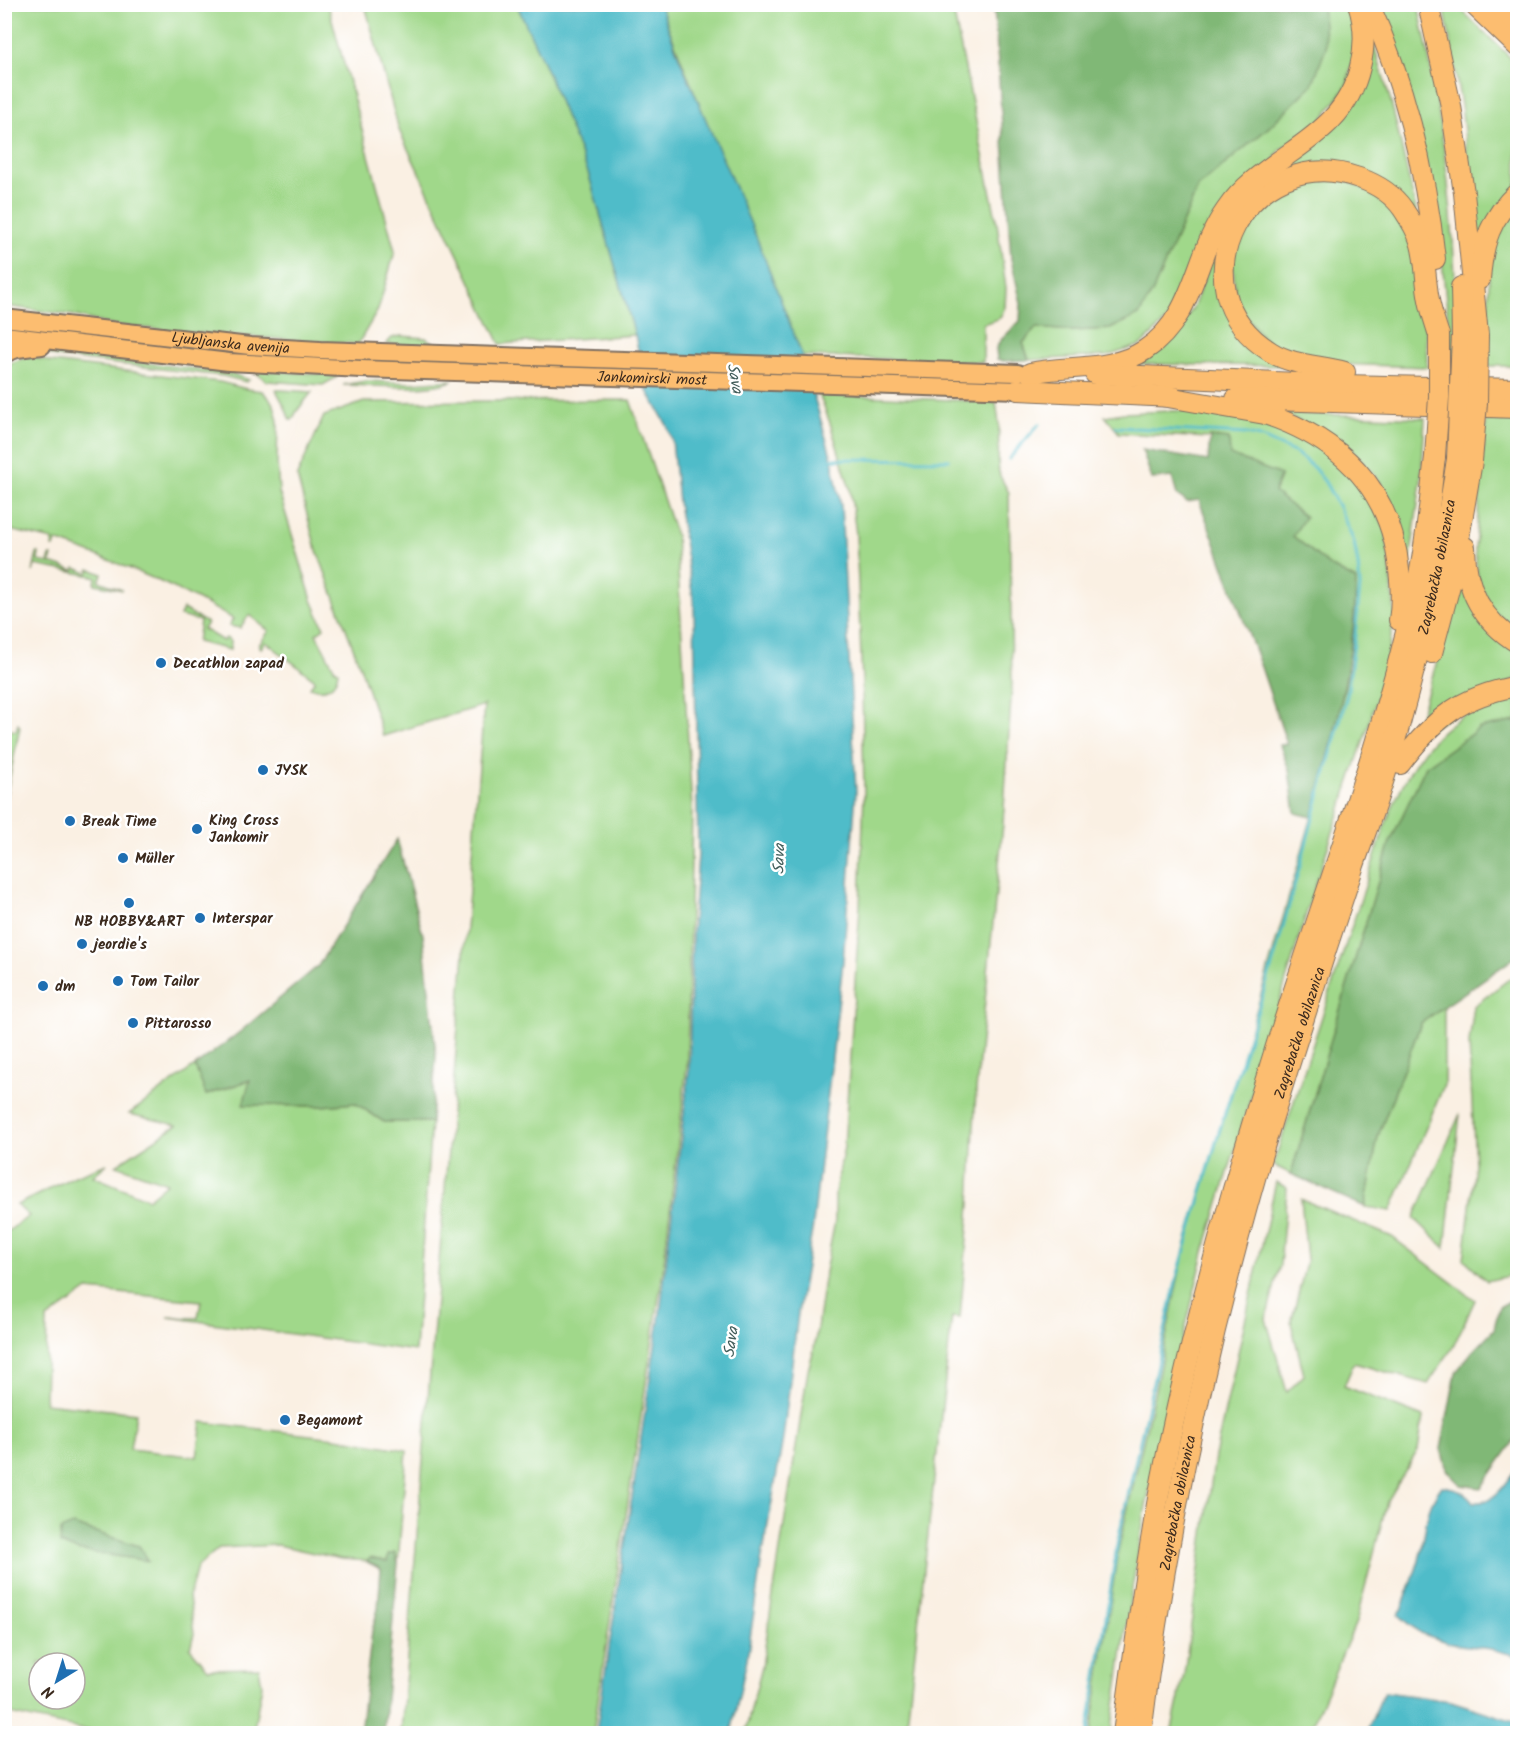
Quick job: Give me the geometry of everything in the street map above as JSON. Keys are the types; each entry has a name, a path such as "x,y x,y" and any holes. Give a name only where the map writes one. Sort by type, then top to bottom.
{"highway":[{"path":"1022,379 1119,362 1146,349 1165,333 1192,290 1209,242 1230,204 1253,180 1315,136 1342,109 1359,75 1362,59 1364,34 1358,4"},
{"path":"1369,4 1404,100 1431,220 1438,284 1438,335"},
{"path":"1352,872 1366,853 1400,764 1450,585 1477,403 1473,333 1461,270 1456,196 1436,38 1428,4"},
{"path":"1473,4 1518,47"},
{"path":"1497,4 1518,24"},
{"path":"1345,372 1294,362 1272,352 1252,338 1241,326 1226,298 1224,261 1237,222 1257,196 1276,183 1293,176 1315,171 1345,174 1383,188 1397,202 1420,240 1429,300 1438,335"},
{"path":"1473,333 1487,235 1497,215 1518,192"},
{"name":"Zagrebačka obilaznica","path":"1123,1734 1139,1612 1158,1502 1198,1319 1262,1092 1355,802 1406,633 1420,572 1435,457 1439,397 1438,335"},
{"path":"1158,376 1221,370 1518,378"},
{"path":"1022,379 1158,376 1344,385 1518,389"},
{"path":"1022,379 1162,396 1265,414 1303,429 1324,441 1358,470 1383,507 1391,528 1397,552 1401,592 1400,615 1355,802"},
{"path":"1162,396 1518,408"},
{"path":"1466,466 1465,545 1468,578 1485,615 1497,628 1518,643"},
{"name":"Zagrebačka obilaznica","path":"1141,1734 1166,1557 1187,1448 1214,1331 1273,1118 1389,765 1421,647 1447,529 1466,466"},
{"path":"1400,764 1420,738 1451,710 1472,699 1518,686"}],"main road":[{"name":"Ljubljanska avenija","path":"4,318 250,346 458,355"},
{"name":"Ljubljanska avenija","path":"4,335 229,362 458,373"},
{"path":"4,354 23,348 70,343"},
{"name":"Jankomirski most","path":"458,355 989,372 1022,379"},
{"name":"Jankomirski most","path":"458,373 989,390 1022,379"}],"green space":[{"path":"4,5 328,5 395,251 378,310 358,344 111,325 72,315 5,306"},
{"path":"365,5 517,5 545,66 588,172 635,335 500,344 399,130"},
{"path":"660,5 952,5 997,223 1006,288 1005,307 1000,318 983,324 983,362 802,356"},
{"path":"994,5 1322,5 1326,48 1312,85 1268,128 1198,187 1152,293 1139,315 1110,329 1072,331 1036,328 1023,343 1029,360 1003,361 997,359 996,348 1000,341 1020,321 1021,303 1011,259"},
{"path":"1322,5 1351,5 1357,42 1346,87 1322,119 1280,150 1168,319 1141,345 1107,356 1029,360 1023,343 1036,328 1072,331 1110,329 1139,315 1152,293 1198,187 1268,128 1312,85"},
{"path":"1379,5 1418,5 1438,107 1451,211 1455,292 1455,368 1450,367 1449,328 1438,223"},
{"path":"1444,5 1456,5 1517,64 1517,185 1477,258 1462,111"},
{"path":"1371,35 1392,106 1418,219 1355,168 1320,164 1263,184 1218,286 1290,366 1140,364 1153,356 1176,334 1186,319 1194,306 1218,240 1245,197 1316,145"},
{"path":"1342,178 1384,199 1412,235 1425,304 1427,367 1333,364 1269,345 1236,303 1232,252 1253,208 1280,187"},
{"path":"1517,204 1517,366 1487,366 1489,274 1498,231"},
{"path":"401,336 426,338 434,343 435,348 386,344 392,338"},
{"path":"37,350 231,373 249,380 246,382 223,376 56,357"},
{"path":"29,356 51,362 220,382 262,391 270,399 278,421 279,492 312,600 324,628 316,634 334,668 338,671 332,685 325,689 310,687 315,680 266,642 261,648 259,645 269,631 249,615 240,628 229,626 233,619 147,576 56,541 52,547 53,540 5,529 5,365"},
{"path":"255,370 336,375 337,377 323,385 267,381"},
{"path":"453,380 443,384 416,387 343,385 366,381 411,383"},
{"path":"276,390 312,392 290,420"},
{"path":"819,394 996,402 999,423 998,468 1009,493 1012,683 1003,824 976,1090 970,1205 960,1318 952,1317 906,1733 745,1733 762,1666 808,1370 814,1349 835,1221 835,1192 844,1147 860,907 864,792 856,534 850,489"},
{"path":"630,400 676,536 692,809 687,1066 663,1271 593,1733 401,1733 484,705 383,736 315,545 297,476 324,416 364,402"},
{"path":"1195,410 1225,413 1299,433 1354,473 1386,529 1395,615 1385,670 1368,727 1310,901 1204,1252 1146,1506 1111,1733 1091,1734 1118,1551 1185,1246 1253,1022 1327,764 1350,665 1355,616 1356,580 1330,566 1293,536 1274,492 1280,475 1229,455 1228,439 1119,433 1105,416"},
{"path":"1282,413 1425,418 1421,481 1409,569 1397,516 1382,485 1371,471 1359,457 1337,440"},
{"path":"1486,420 1517,421 1517,633 1493,611 1478,581 1475,549"},
{"path":"1210,437 1229,439 1230,455 1281,475 1274,492 1305,517 1293,536 1330,566 1356,580 1351,641 1342,700 1312,817 1295,813 1289,770 1280,745 1287,744 1199,500 1187,502 1177,495 1172,477 1152,479 1142,450 1208,461"},
{"path":"37,553 39,553 38,561 48,563 52,556 50,563 74,571 75,568 88,573 90,569 102,574 99,581 122,590 95,584 96,577 93,576 35,565 33,572"},
{"path":"1461,564 1517,649 1517,678 1413,739 1446,632"},
{"path":"183,609 207,623 203,629 223,641 226,638 230,641 230,650 197,642 200,621 180,616"},
{"path":"1517,694 1517,721 1480,728 1426,766 1390,842 1291,1174 1273,1165 1386,823 1396,799 1419,757 1450,724 1491,701"},
{"path":"1517,721 1517,956 1421,1023 1378,1136 1365,1207 1291,1174 1390,842 1426,766 1480,728"},
{"path":"18,724 20,727 5,801 5,776 10,757 5,747 5,729 16,731"},
{"path":"397,839 423,935 436,1055 431,1122 384,1122 355,1103 321,1106 243,1105 250,1080 206,1095 195,1066 241,1031 318,966"},
{"path":"1517,973 1517,1274 1487,1281 1464,1259 1475,1164 1469,1043 1474,1006"},
{"path":"1444,1007 1444,1085 1391,1211 1365,1207 1378,1136 1421,1023"},
{"path":"195,1066 207,1095 250,1080 244,1105 321,1106 355,1103 384,1122 431,1122 415,1351 168,1317 198,1318 201,1301 88,1290 47,1319 45,1403 136,1413 130,1449 197,1457 202,1422 343,1439 407,1450 398,1563 394,1553 388,1562 371,1558 368,1561 341,1559 278,1545 219,1548 197,1567 189,1597 194,1634 190,1648 208,1669 259,1668 262,1685 253,1733 99,1733 5,1713 4,1234 29,1216 17,1205 77,1175 107,1164 93,1176 148,1199 167,1183 116,1165 177,1125 129,1114"},
{"path":"1460,1114 1445,1248 1414,1218"},
{"path":"1276,1182 1287,1188 1280,1265 1266,1319 1287,1392 1304,1375 1291,1323 1307,1259 1301,1199 1392,1237 1475,1300 1453,1347 1428,1384 1354,1363 1344,1386 1423,1417 1418,1450 1387,1502 1356,1622 1309,1733 1171,1733 1184,1674 1215,1456"},
{"path":"1517,1297 1517,1437 1481,1488 1461,1485 1447,1470 1441,1449 1456,1372 1494,1329 1499,1307"},
{"path":"73,1525 139,1546 149,1561 75,1550 60,1544 61,1530"},
{"path":"395,1553 398,1563 383,1733 360,1733 372,1631 378,1609 381,1569 367,1562 370,1558 387,1562 388,1555"}],"water":[{"name":"Sava","path":"517,5 660,5 679,57 756,236 802,355 832,459 841,506 856,792 843,962 813,1225 798,1313 783,1439 747,1659 731,1733 596,1733 660,1313 689,1070 692,934 698,855 694,605 678,502 672,440 667,425 646,389 635,335 588,172 545,66"},
{"path":"1517,1469 1517,1656 1491,1649 1452,1644 1420,1633 1399,1615 1418,1565 1428,1516 1436,1494 1442,1486 1459,1490 1473,1502 1487,1500 1503,1487"},
{"path":"1384,1692 1451,1701 1517,1722 1517,1733 1366,1733"}],"waterway":[{"path":"1009,459 1039,424"},
{"path":"1088,1734 1118,1540 1176,1281 1219,1132 1274,959 1347,695 1360,586 1354,542 1340,509 1325,482 1314,468 1296,453 1260,437 1247,434 1116,427"},
{"path":"830,459 949,460"}],"place":[{"name":"Decathlon zapad","path":"161,663"},
{"name":"JYSK","path":"263,770"},
{"name":"Break Time","path":"70,821"},
{"name":"King Cross Jankomir","path":"197,829"},
{"name":"Müller","path":"123,858"},
{"name":"NB HOBBY&ART","path":"129,903"},
{"name":"Interspar","path":"200,918"},
{"name":"jeordie's","path":"82,944"},
{"name":"Tom Tailor","path":"118,981"},
{"name":"dm","path":"43,986"},
{"name":"Pittarosso","path":"133,1023"},
{"name":"Begamont","path":"285,1420"}]}
